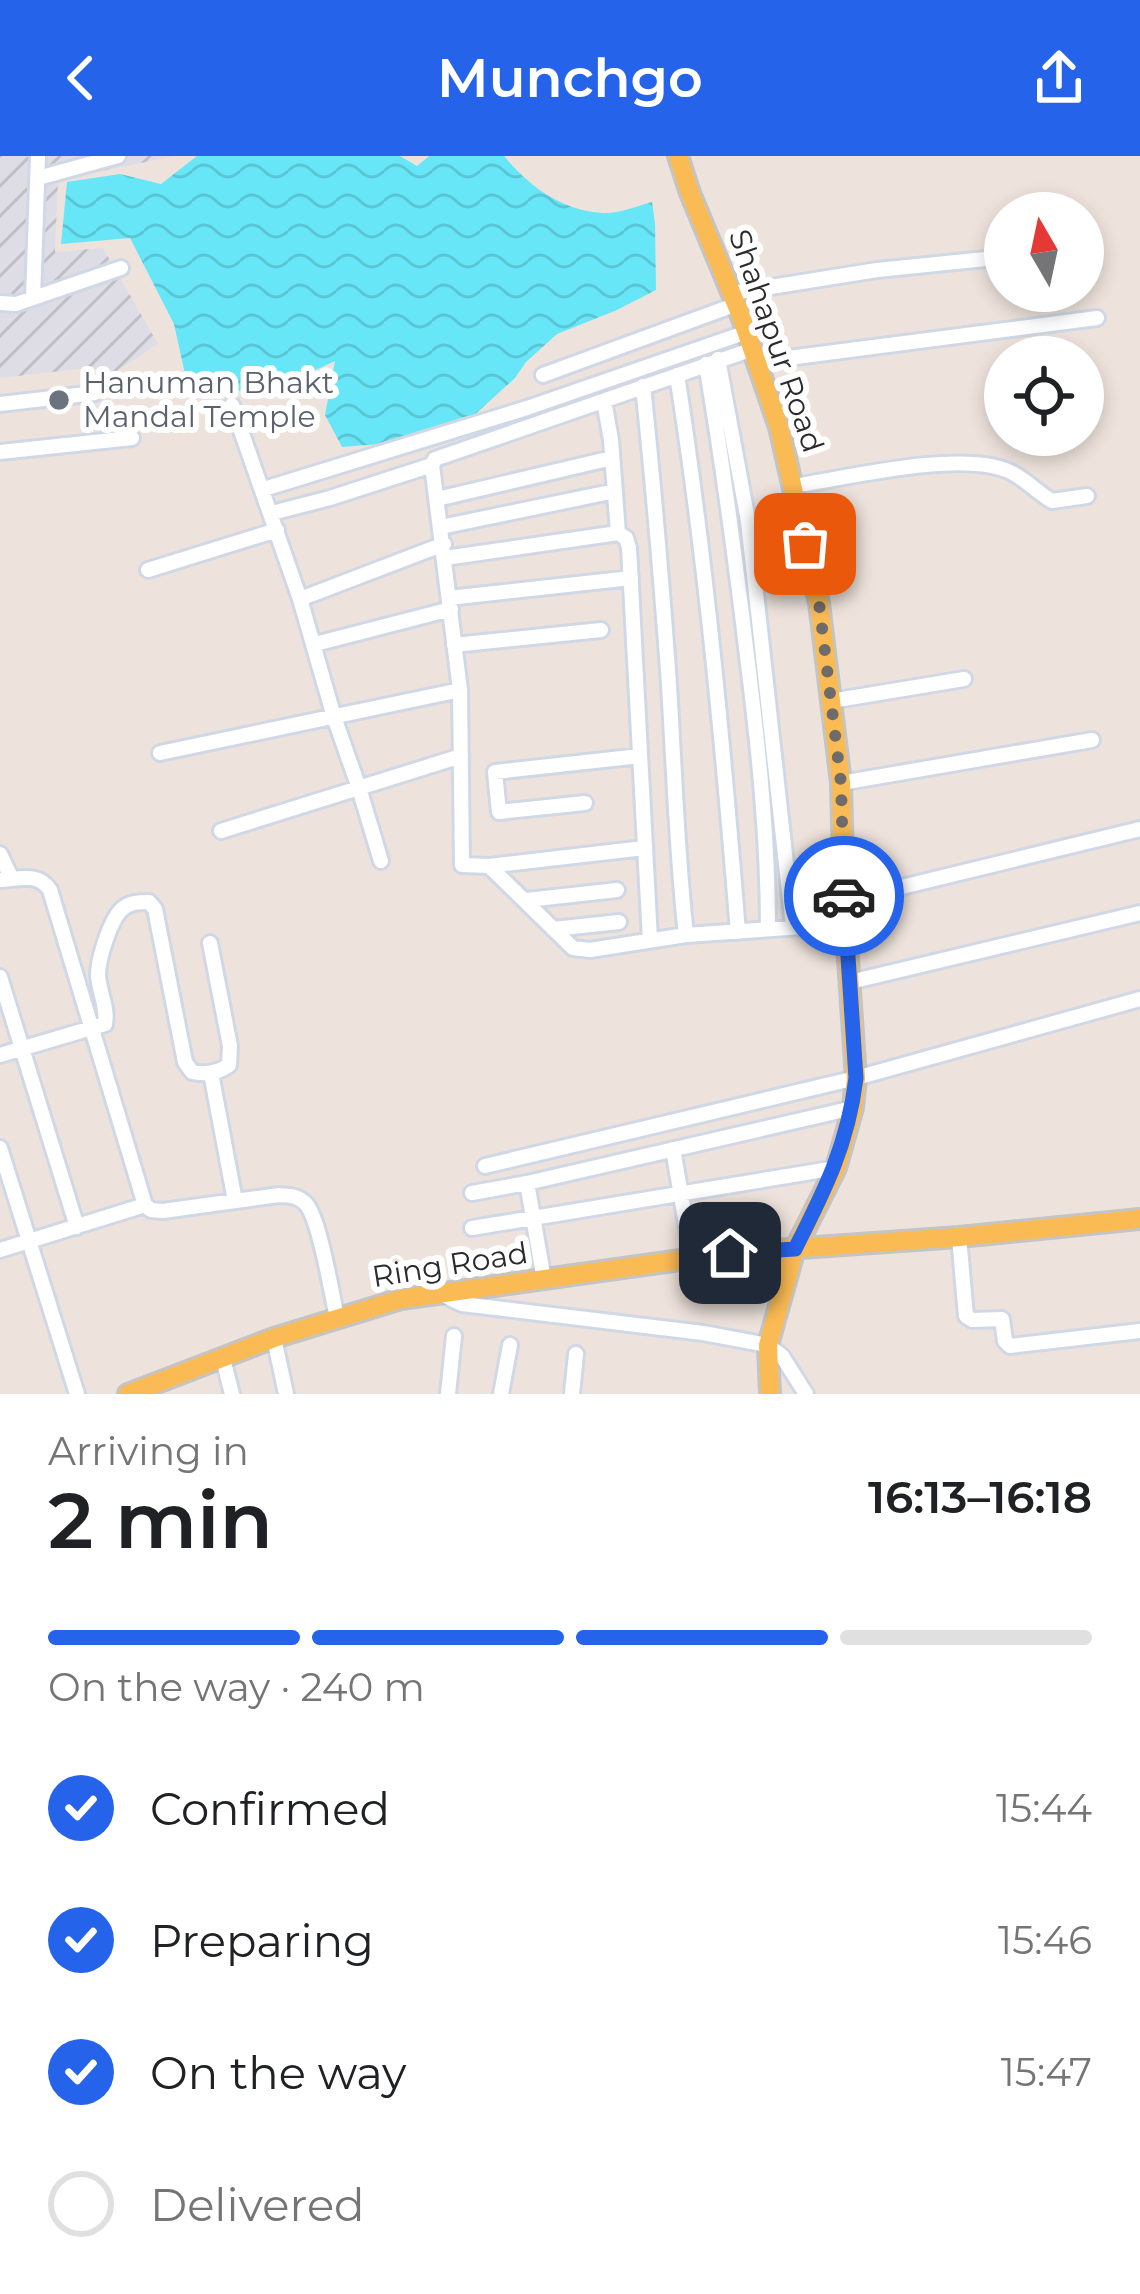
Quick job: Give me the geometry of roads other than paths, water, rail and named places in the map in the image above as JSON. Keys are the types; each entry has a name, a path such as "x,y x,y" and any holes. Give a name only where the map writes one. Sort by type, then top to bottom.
{"main road":[{"name":"Shahapur Road","path":"679,156 779,427 819,603 841,783 856,1078 853,1108 836,1168 795,1249 768,1345 770,1394"},
{"name":"Ring Road","path":"128,1394 274,1338 401,1299 692,1259 1140,1219"}],"street":[{"path":"33,298 38,156"},
{"path":"38,178 118,156"},
{"path":"543,375 735,298 877,270 984,259"},
{"path":"0,303 16,304 121,268"},
{"path":"264,489 527,408 752,348 1097,318"},
{"path":"272,513 432,465 440,455 752,348"},
{"path":"712,362 748,521 793,927"},
{"path":"712,362 758,747 768,929"},
{"path":"677,375 716,669 738,932"},
{"path":"643,386 686,935"},
{"path":"0,404 95,393"},
{"path":"604,401 618,533"},
{"path":"232,405 278,530 381,861"},
{"path":"0,452 131,438"},
{"path":"437,499 612,458"},
{"path":"793,486 965,464 1011,471 1052,501 1087,496"},
{"path":"432,465 460,690 462,865 644,848"},
{"path":"442,527 615,490"},
{"path":"148,570 278,530"},
{"path":"300,599 444,551 618,533 626,538 650,940"},
{"path":"315,644 450,604 631,578"},
{"path":"454,645 601,630"},
{"path":"831,700 964,679"},
{"path":"160,753 460,690"},
{"path":"841,783 1092,740"},
{"path":"221,831 461,756"},
{"path":"584,803 499,812 495,772 640,756"},
{"path":"844,902 1140,829"},
{"path":"0,854 6,880 35,877 50,890 145,1205 163,1211 295,1196 308,1206 337,1317"},
{"path":"489,866 572,948 846,924"},
{"path":"527,901 616,890"},
{"path":"0,1055 100,1028 107,1019 98,967 117,915 130,904 149,902 155,909 185,1062 193,1072 211,1073 229,1065 210,943"},
{"path":"850,982 1140,913"},
{"path":"553,929 619,922"},
{"path":"0,977 77,1228"},
{"path":"485,1166 856,1078 1140,998"},
{"path":"211,1073 236,1201"},
{"path":"472,1193 853,1108"},
{"path":"0,1148 77,1394"},
{"path":"674,1149 692,1259"},
{"path":"472,1228 836,1168"},
{"path":"527,1183 544,1280"},
{"path":"0,1250 145,1205"},
{"path":"959,1237 966,1316 1002,1319 1010,1346 1140,1331"},
{"path":"443,1294 462,1304 768,1345 782,1356 806,1394"},
{"path":"448,1394 454,1336"},
{"path":"274,1338 286,1394"},
{"path":"501,1394 510,1345"},
{"path":"572,1394 576,1354"},
{"path":"223,1359 232,1394"}],"water":[{"path":"197,156 400,156 417,166 429,156 504,156 536,187 573,207 609,213 652,202 656,290 557,334 459,429 405,442 342,447 325,415 335,361 239,391 185,374 174,324 130,238 61,244 67,182 120,174 161,184"}],"place":[{"name":"Hanuman Bhakt Mandal Temple","path":"59,400"}]}
